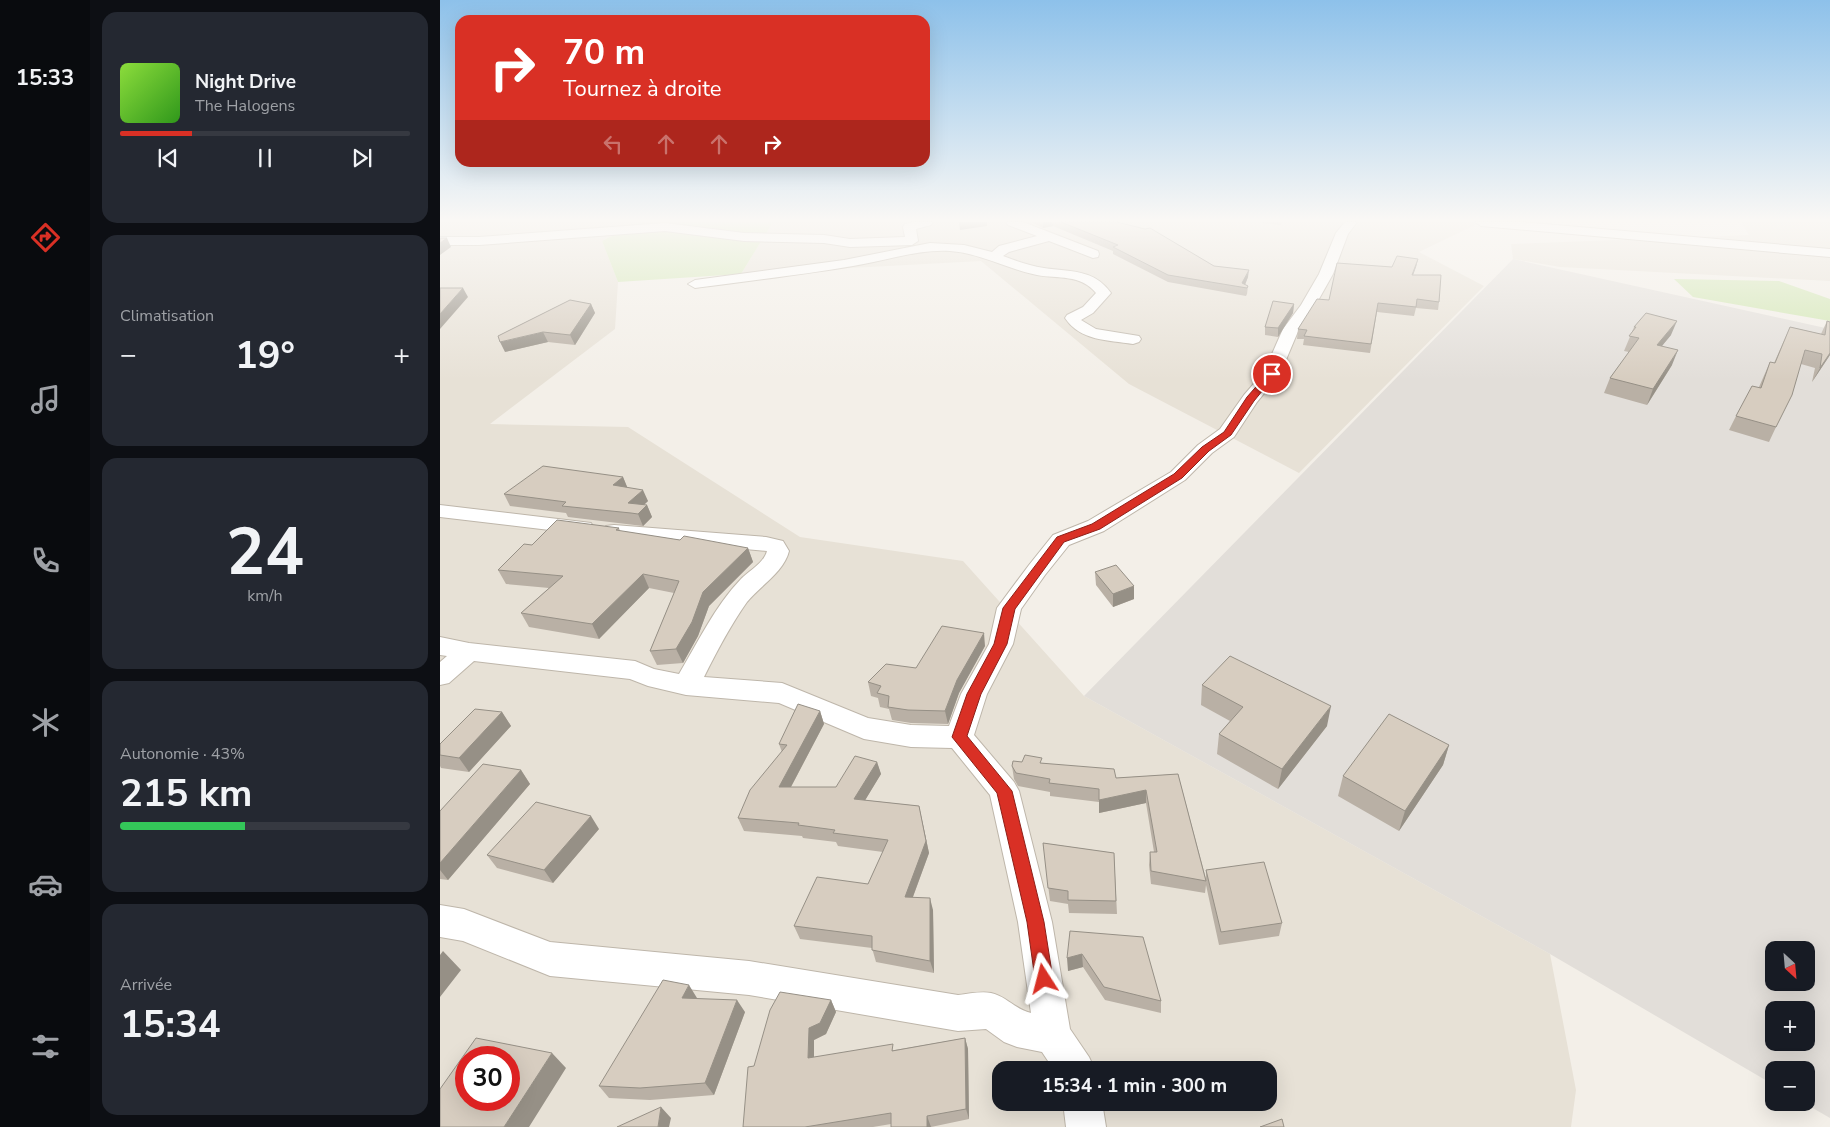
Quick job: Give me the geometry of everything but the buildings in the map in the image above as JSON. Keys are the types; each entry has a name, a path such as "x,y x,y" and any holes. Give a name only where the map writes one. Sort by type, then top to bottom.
{"street":[{"path":"695,284 762,275"},
{"path":"1071,275 1085,276 1097,282 1104,294 1088,310 1072,318 1074,323 1088,332 1133,339"},
{"path":"959,737 974,694 1001,644 1009,608 1060,540 1096,526 1178,476 1205,449 1227,434 1250,399 1272,374 1291,329 1326,275"},
{"path":"444,515 636,534 741,541 775,546 778,551 776,558 748,586 716,631 686,685"},
{"path":"440,646 469,652 635,670 648,677 686,685 782,692 864,728 911,736 959,737 1004,791 1035,922 1053,1036 1070,1061"},
{"path":"440,676 469,652"},
{"path":"440,921 464,925 550,959 749,978 958,1013 991,1011 1017,1029 1053,1036"},
{"path":"1083,1111 1086,1127"}],"shaded area":[{"path":"440,275 615,275 618,282 615,329 490,424 628,427 800,537 963,561 1084,696 1550,954 1576,1090 1571,1127 440,1127"},
{"path":"997,275 1462,275 1484,286 1299,473 1129,384"},
{"path":"1498,275 1584,275 1830,329 1830,1118 1815,1109 1815,1061 1765,1061 1765,1080 1550,954 1084,696"},
{"path":"1706,275 1830,275 1830,281"}],"green space":[{"path":"615,275 732,275 618,282"},
{"path":"1674,279 1779,281 1830,299 1830,321 1693,297"}],"route":[{"path":"1044,979 1035,922 1004,791 959,737 974,694 1001,644 1009,608 1060,540 1096,526 1178,476 1205,449 1227,434 1250,399 1272,374"}]}
